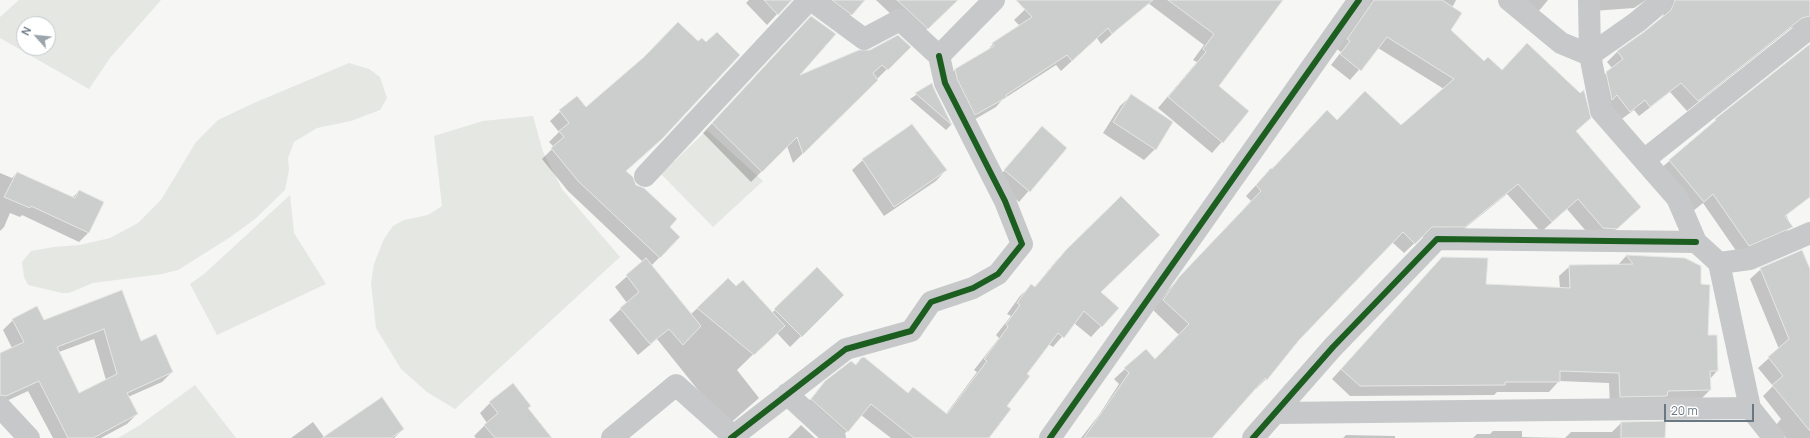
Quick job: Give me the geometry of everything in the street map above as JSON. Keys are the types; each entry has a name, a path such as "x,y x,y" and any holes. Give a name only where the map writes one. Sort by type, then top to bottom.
{"street":[{"path":"612,438 676,385 732,437 846,348 911,332 931,302 973,288 998,274 1022,244 1005,201 945,82 939,56 900,20 864,39 810,0 645,176"},
{"path":"939,56 994,0"},
{"path":"1050,438 1359,0"},
{"path":"1509,0 1561,43 1590,55"},
{"path":"1589,0 1590,55 1601,111 1677,198 1696,242 1719,263 1750,408 1774,438"},
{"path":"1590,55 1637,22 1663,0"},
{"path":"1644,160 1810,28"},
{"path":"1719,263 1750,259 1810,233"},
{"path":"1253,438 1333,347 1437,239 1696,242"},
{"path":"787,394 835,438"},
{"path":"0,407 29,438"},
{"path":"1275,413 1750,408"}],"shaded area":[{"path":"19,0 161,0 110,58 89,89 31,56 56,56 56,16 16,16 16,47 0,38 0,17"},
{"path":"349,63 369,69 380,77 387,98 380,110 351,121 317,128 294,142 288,158 289,170 285,190 255,219 229,238 178,270 162,274 93,283 69,293 62,293 28,285 24,277 22,262 31,251 80,245 110,238 138,223 161,200 196,142 218,120 254,103"},
{"path":"533,116 543,152 562,189 620,257 455,409 427,392 401,369 376,328 371,283 374,264 384,239 393,226 404,220 428,215 442,206 434,136 483,121"},
{"path":"707,130 763,181 713,227 661,174"},
{"path":"290,195 294,233 326,284 217,335 190,284 204,274"},
{"path":"195,385 236,438 118,438 140,425"}],"building":[{"path":"764,0 792,0 778,15"},
{"path":"832,0 865,0 852,15"},
{"path":"897,0 958,0 928,29"},
{"path":"1016,0 1153,0 1112,34 1108,28 1072,61 1067,55 1006,95 1007,97 975,115 957,79 955,69 994,46 992,43 1032,17"},
{"path":"1168,0 1283,0 1219,86 1249,111 1223,143 1168,97 1206,52 1203,49 1214,34"},
{"path":"1374,0 1442,0 1462,13 1451,30 1484,61 1488,57 1502,70 1527,43 1580,93 1584,90 1591,118 1576,131 1641,207 1617,229 1603,228 1578,199 1552,222 1518,184 1465,227 1432,227 1415,244 1403,232 1299,340 1267,380 1265,378 1212,438 1084,438 1129,373 1124,368 1146,349 1155,359 1189,324 1163,300 1179,277 1261,191 1256,185 1327,110 1337,120 1365,91 1401,125 1454,79 1387,37 1361,71 1340,54 1350,41 1347,39"},
{"path":"1675,0 1810,0 1810,16 1802,18 1698,101 1681,83 1650,107 1645,100 1630,112 1617,95 1612,100 1606,72 1623,59 1617,51 1671,10"},
{"path":"811,16 836,34 800,75 859,50 870,50 898,35 911,47 888,70 882,65 873,73 878,80 803,154 797,137 762,172 712,123"},
{"path":"678,22 698,41 702,38 706,42 717,32 740,55 662,139 626,171 633,177 636,185 644,188 677,219 670,227 680,237 660,258 578,181 551,148 564,137 559,131 569,123 559,110 577,96 586,107 644,57"},
{"path":"1810,44 1810,197 1785,216 1793,227 1749,246 1713,194 1704,202 1669,160 1716,120 1715,119"},
{"path":"932,83 934,89 952,125 915,93"},
{"path":"1131,94 1173,122 1156,150 1113,122"},
{"path":"912,124 947,170 894,207 862,159"},
{"path":"1042,126 1067,148 1030,192 1004,170"},
{"path":"17,172 75,198 79,190 104,202 89,233 31,206 30,208 4,197"},
{"path":"1121,196 1160,235 1101,292 1119,308 1102,327 1084,311 1064,338 1058,333 1027,374 1030,376 1007,406 1011,409 989,438 914,438 871,404 848,432 811,399 825,381 851,361 856,365 861,358 864,357 908,393 913,387 947,414 987,361 984,359 1008,327 1006,324 1020,305 1017,303 1031,284 1035,287 1066,250"},
{"path":"1802,250 1810,269 1810,431 1772,385 1783,376 1768,357 1789,339 1760,268"},
{"path":"1626,255 1685,258 1701,266 1701,284 1710,285 1708,335 1717,335 1718,371 1710,371 1711,390 1668,391 1667,396 1620,397 1619,373 1560,371 1560,382 1505,382 1505,385 1360,386 1341,369 1442,257 1488,258 1486,284 1570,288 1569,265 1633,264"},
{"path":"646,258 701,326 683,345 669,329 650,344 620,308 639,292 626,275"},
{"path":"817,267 844,295 802,337 774,309"},
{"path":"728,278 736,286 743,280 785,326 754,355 697,308"},
{"path":"122,290 141,341 156,334 173,372 127,393 138,414 93,438 68,438 39,381 6,396 0,395 0,353 24,342 12,319 37,306 44,320","holes":["104,329 117,374 79,393 57,347"]},
{"path":"513,383 531,406 528,408 552,438 495,438 484,425 498,413 489,402"},
{"path":"382,397 404,429 391,438 322,438"},
{"path":"1666,421 1665,438 1621,438 1621,422"}],"cycle path":[{"path":"1050,438 1359,0"},
{"path":"731,438 846,349 911,331 931,302 973,288 998,274 1022,244 1005,201 945,83 939,56"},
{"path":"1253,438 1333,347 1437,239 1696,242"}]}
